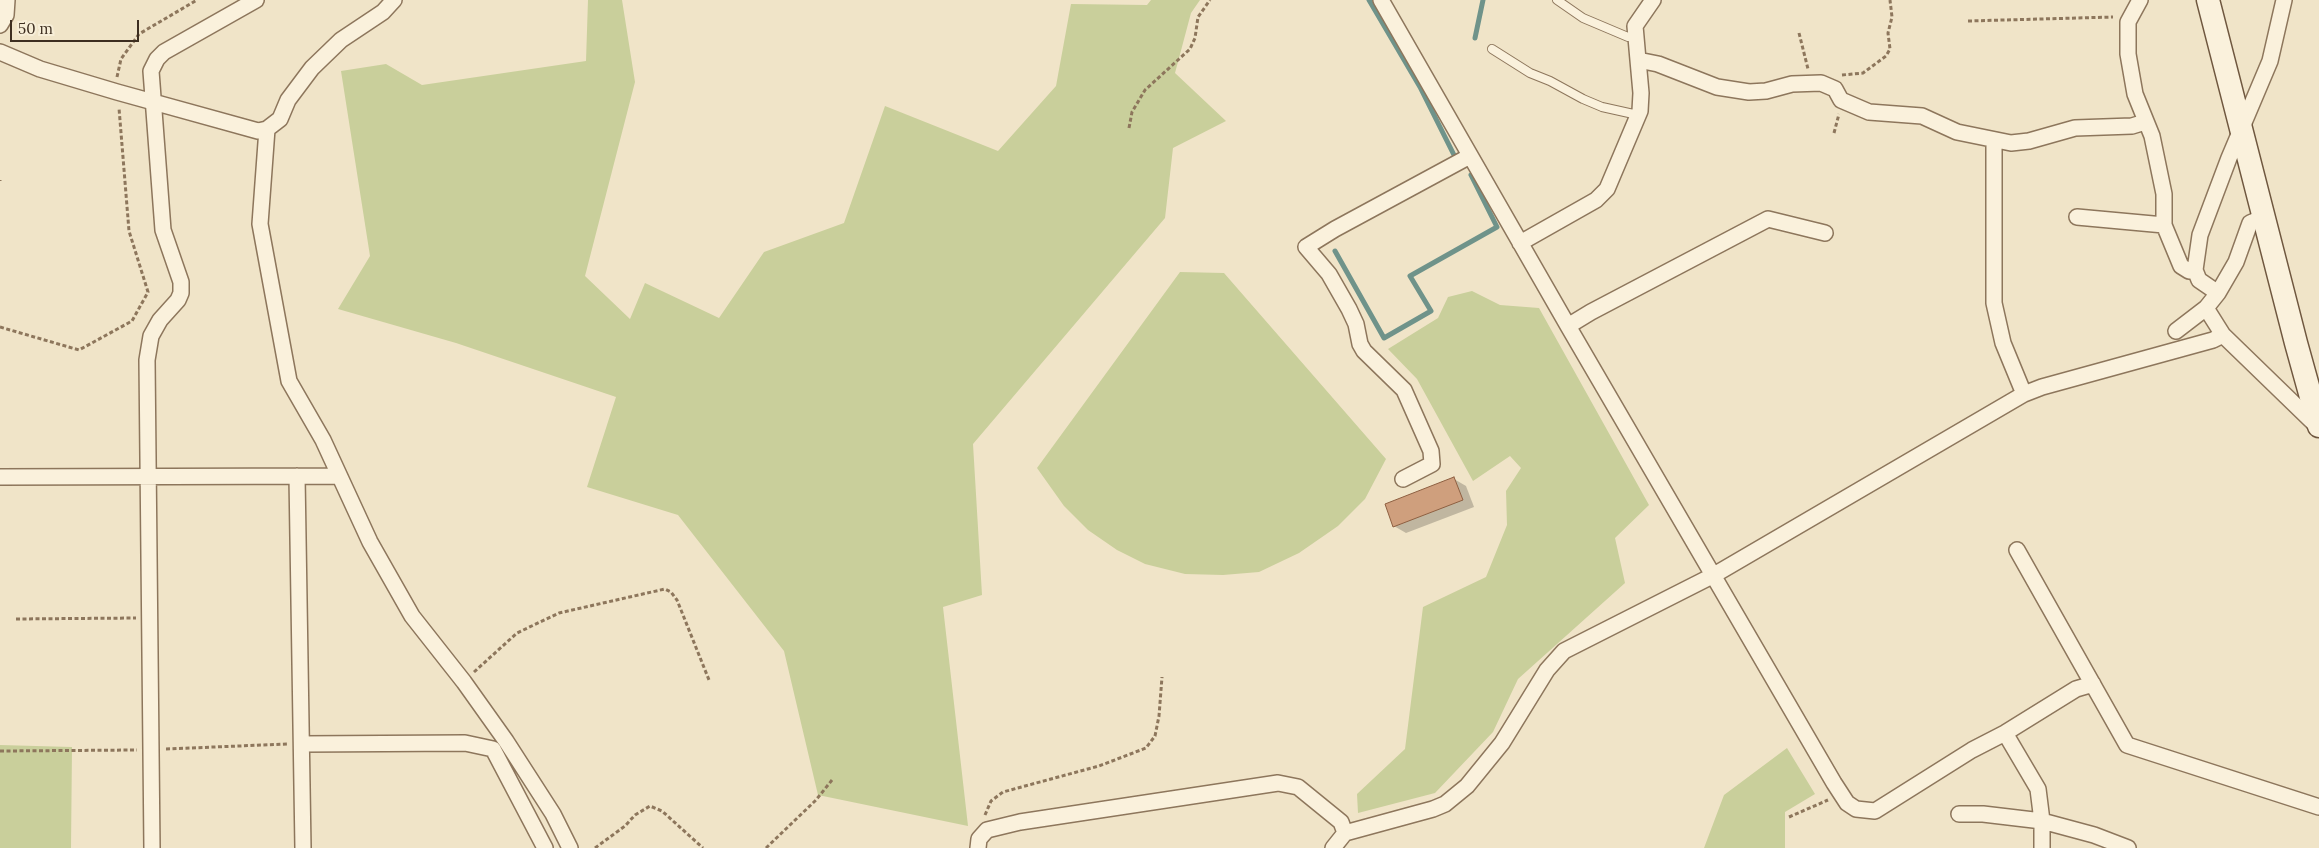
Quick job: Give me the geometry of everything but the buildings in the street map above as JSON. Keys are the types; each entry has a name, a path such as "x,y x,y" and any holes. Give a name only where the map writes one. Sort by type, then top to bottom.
{"street":[{"path":"0,25 6,15 7,0"},
{"path":"152,848 150,478 147,360 149,344 160,320 178,300 181,293 181,282 163,230 152,71 157,60 164,52 256,0"},
{"path":"0,52 40,69 258,132 267,130 280,120 288,100 312,68 341,40 383,12 394,0"},
{"path":"1381,0 1568,326 1848,804 1856,809 1875,811 1972,750 2005,733 2076,689 2093,684"},
{"path":"1520,243 1596,200 1607,189 1638,115 1641,93 1635,26 1652,0"},
{"path":"2140,0 2128,22 2128,54 2135,94 2152,136 2164,194 2164,225 2181,266 2189,271 2195,270"},
{"path":"2208,0 2319,426"},
{"path":"2218,294 2199,280 2195,270 2200,235 2270,61 2284,0"},
{"path":"1638,60 1658,64 1709,84 1732,90 1766,91 1816,83 1835,89 1841,100 1870,112 1922,116 1957,132 1994,141 2012,143 2029,141 2075,128 2132,126 2145,122"},
{"path":"267,130 260,224 289,381 323,440 370,542 412,616 464,682 536,786 570,848"},
{"path":"1994,141 1994,304 2002,344 2024,394"},
{"path":"1403,479 1432,464 1431,451 1404,390 1364,351 1349,309 1329,274 1306,247 1335,229 1470,156"},
{"path":"2077,217 2164,225"},
{"path":"2176,330 2206,308 2218,294 2236,262 2250,223 2264,217"},
{"path":"1568,326 1768,219 1825,233"},
{"path":"2206,308 2223,335 2319,426"},
{"path":"1333,848 1345,833 1444,804 1467,786 1502,743 1547,670 1564,651 1714,575 2024,394 2042,387 2213,340 2223,335"},
{"path":"297,476 303,744 303,848"},
{"path":"0,477 338,476"},
{"path":"2017,550 2127,745 2319,807"},
{"path":"2005,733 2038,789 2042,821 2042,848"},
{"path":"303,744 464,743 493,750 545,848"},
{"path":"978,848 979,840 987,830 1020,822 1278,782 1298,787 1341,822 1345,833"},
{"path":"1959,814 1984,814 2042,821 2094,835 2128,848"}],"lane":[{"path":"1557,0 1583,18 1628,37 1636,36"},
{"path":"1492,48 1530,73 1550,81 1583,99 1602,107 1638,115"}],"path":[{"path":"0,327 79,350 132,320 148,292 129,231 117,73 122,58 139,34 197,0"},
{"path":"1129,128 1132,112 1145,90 1190,49 1195,38 1198,17 1210,0"},
{"path":"1799,33 1816,83 1832,76 1862,73 1886,56 1890,49 1888,34 1892,17 1890,0"},
{"path":"1968,21 2102,16 2128,22"},
{"path":"464,682 517,633 559,613 665,589 671,592 677,600 709,680"},
{"path":"16,619 150,618"},
{"path":"987,830 984,821 985,812 990,801 1003,792 1099,766 1146,748 1156,730 1162,677"},
{"path":"766,848 816,800 832,780"},
{"path":"1790,817 1841,794"},
{"path":"595,848 635,815 650,806 662,811 703,848"}],"green space":[{"path":"588,0 622,0 635,82 585,276 630,319 645,283 719,318 764,252 844,223 885,106 998,151 1056,86 1071,4 1147,5 1151,0 1200,0 1191,13 1175,73 1226,121 1173,148 1165,218 973,444 982,595 943,607 968,826 818,795 784,651 678,515 587,487 616,397 456,343 338,309 370,256 341,71 386,64 422,85 586,61"},
{"path":"1180,272 1224,273 1386,459 1365,499 1338,526 1299,553 1259,572 1223,575 1185,574 1145,564 1117,550 1088,530 1064,506 1037,468"},
{"path":"1472,291 1500,305 1539,308 1649,505 1615,538 1625,583 1518,679 1493,732 1435,793 1358,813 1357,794 1405,749 1423,607 1486,577 1507,525 1506,491 1521,468 1510,456 1473,481 1417,379 1388,349 1438,318 1448,297"},
{"path":"0,745 72,747 71,848 0,848"},
{"path":"1787,748 1815,794 1785,812 1785,848 1704,848 1724,795"}],"waterway":[{"path":"1369,0 1420,87 1454,155"},
{"path":"1475,38 1483,0"},
{"path":"1335,251 1384,338 1431,311 1410,276 1497,227 1471,175"}]}
